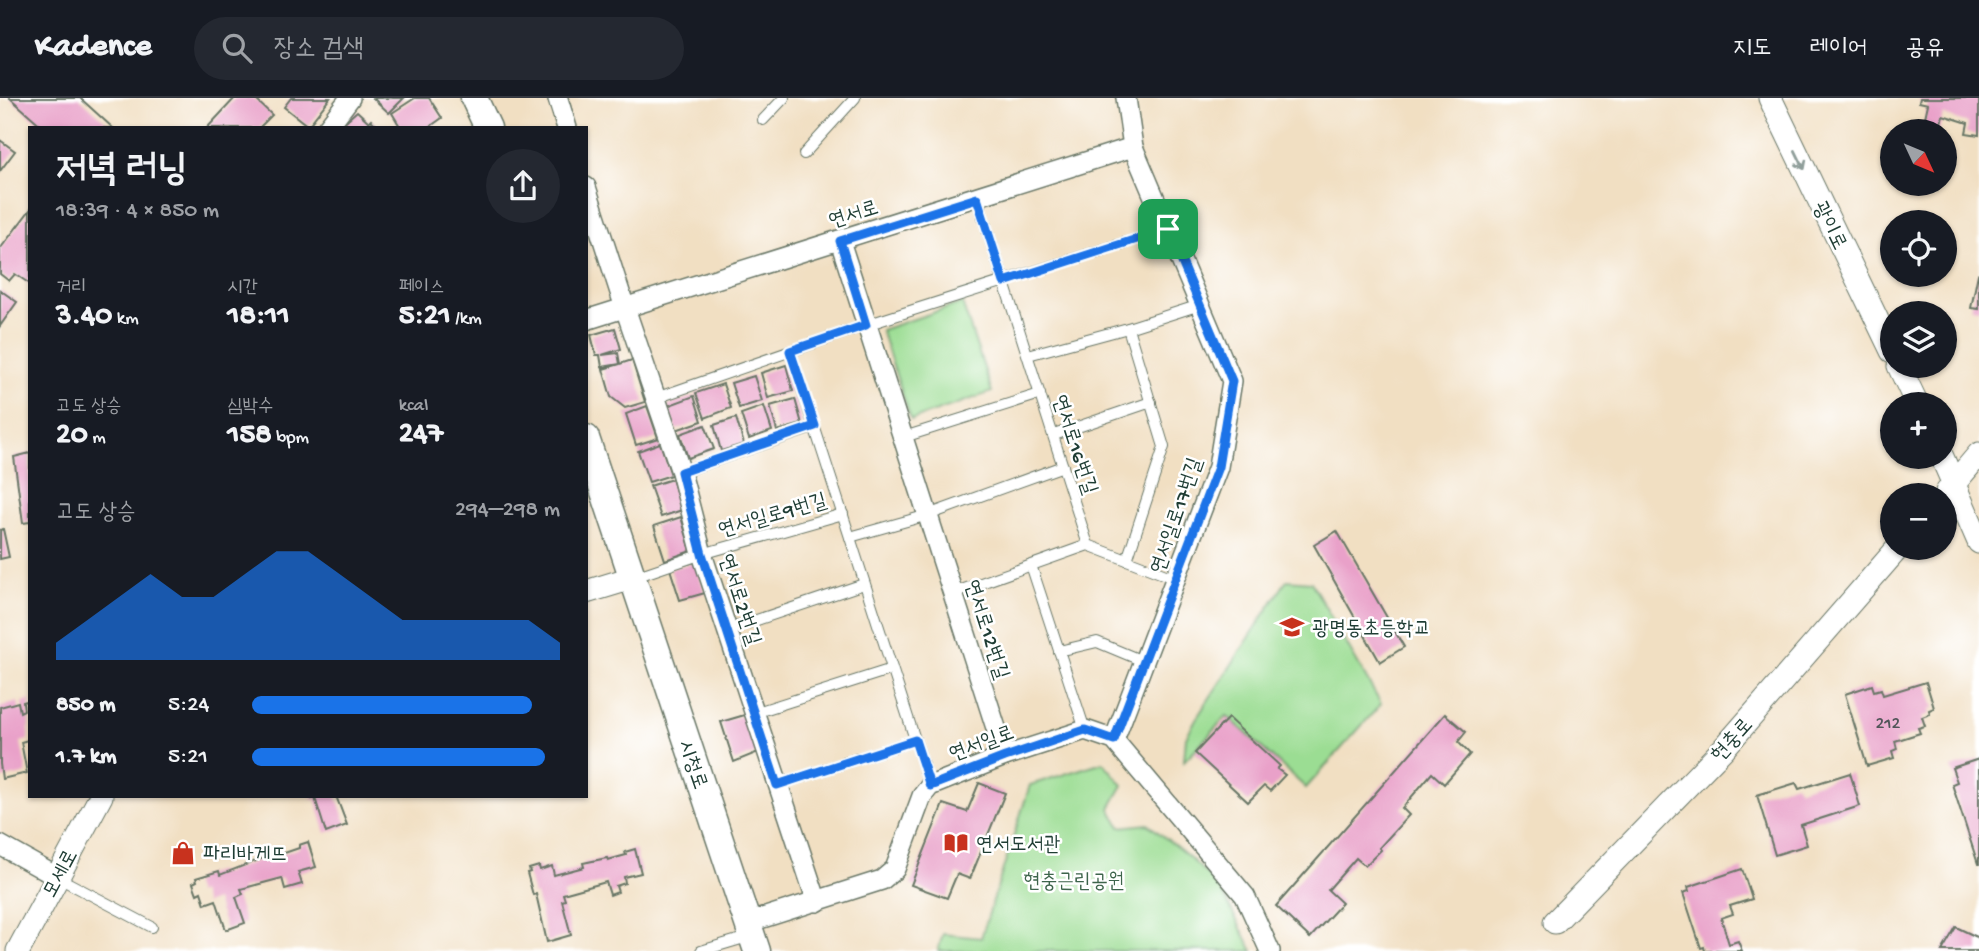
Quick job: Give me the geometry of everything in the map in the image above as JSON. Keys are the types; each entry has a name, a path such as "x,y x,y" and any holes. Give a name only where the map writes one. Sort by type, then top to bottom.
{"main road":[{"path":"474,98 487,126"},
{"name":"시청로","path":"588,444 752,937"}],"street":[{"path":"329,126 350,98"},
{"path":"560,98 567,126"},
{"name":"연서일로17번길","path":"1114,740 1218,467 1232,381 1133,147 1126,98"},
{"name":"광이로","path":"1770,98 1880,326"},
{"name":"연서로","path":"588,319 1133,147"},
{"name":"연서로2번길","path":"588,193 681,472 702,554 817,902"},
{"name":"연서로12번길","path":"840,241 1005,757"},
{"path":"1955,483 1979,454"},
{"path":"1957,502 1979,541"},
{"name":"현충로","path":"1555,922 1724,748 1888,560"},
{"path":"588,591 632,578"},
{"path":"1085,730 1114,740 1245,896 1270,951"},
{"name":"연서일로","path":"752,937 817,902 882,880 895,869 922,796 930,786 1085,730"},
{"name":"모세로","path":"18,951 100,798"},
{"path":"0,845 57,877"}],"lane":[{"path":"763,120 784,98"},
{"path":"804,154 852,99"},
{"name":"연서로16번길","path":"977,198 1088,545"},
{"path":"656,398 866,325 1168,229"},
{"path":"1028,355 1200,305"},
{"path":"1127,560 1164,447 1128,328"},
{"name":"연서일로9번길","path":"790,351 930,786"},
{"path":"904,437 1040,394"},
{"path":"1054,435 1151,402"},
{"path":"681,472 815,426"},
{"path":"850,537 928,515 1063,466"},
{"name":"연서일로9번길","path":"632,578 702,554 843,514"},
{"path":"953,593 1088,545 1176,579"},
{"path":"1031,565 1085,730"},
{"path":"727,630 864,584"},
{"path":"1059,651 1097,642 1145,662"},
{"path":"754,713 892,669"},
{"path":"777,785 915,740"},
{"path":"57,877 152,928"},
{"path":"701,951 752,937"}],"green space":[{"path":"962,303 992,392 911,420 881,330"},
{"path":"1287,580 1311,582 1381,704 1306,788 1227,716 1184,761 1186,737 1196,719"},
{"name":"현충근린공원","path":"1103,762 1123,785 1110,808 1120,827 1148,824 1188,856 1218,885 1253,951 938,951 943,934 981,938 1030,785"}],"building":[{"path":"10,98 80,98 111,126 42,126"},
{"path":"235,98 254,98 272,115 261,126 209,126"},
{"path":"291,98 330,98 308,126 284,107"},
{"path":"373,98 404,98 389,113"},
{"path":"415,98 429,98 442,118 431,126 400,126 392,113"},
{"path":"1920,98 1979,98 1979,135 1966,133 1968,123 1957,119 1943,115 1942,119 1925,119 1928,104 1919,102"},
{"path":"357,111 377,126 340,126"},
{"path":"0,140 15,151 0,171"},
{"path":"28,213 28,283 15,274 9,281 0,274 0,249"},
{"path":"1979,275 1979,309 1971,308"},
{"path":"0,290 17,302 0,326"},
{"path":"615,328 621,349 602,355 618,353 620,364 602,367 591,335"},
{"path":"632,360 645,402 625,408 611,397 603,369"},
{"path":"786,365 793,391 768,398 761,373"},
{"path":"754,376 762,401 739,408 731,383"},
{"path":"723,384 731,408 705,418 696,393"},
{"path":"694,396 702,421 676,430 667,406"},
{"path":"795,399 802,424 777,431 770,406"},
{"path":"647,406 658,438 636,445 626,414"},
{"path":"764,406 772,431 749,439 741,414"},
{"path":"736,418 744,444 721,451 714,425"},
{"path":"705,425 714,449 688,458 680,434"},
{"path":"660,443 671,475 649,482 638,451"},
{"path":"28,454 28,522 23,523 14,457"},
{"path":"672,479 682,510 661,517 650,486"},
{"path":"681,517 691,551 665,560 654,526"},
{"path":"3,529 9,557 0,559 0,530"},
{"path":"1337,531 1404,647 1380,662 1314,545"},
{"path":"695,562 705,593 680,600 670,569"},
{"path":"1926,682 1934,708 1929,710 1930,714 1922,717 1925,726 1918,728 1920,733 1895,741 1897,749 1892,751 1894,758 1867,766 1845,694 1872,685 1874,691 1881,689 1883,695"},
{"path":"28,701 28,740 21,742 27,773 2,779 0,707 18,702 20,712 24,710 23,702"},
{"path":"748,714 761,751 734,762 721,722"},
{"path":"1445,714 1466,732 1458,742 1470,754 1444,784 1432,773 1402,808 1409,815 1379,848 1381,850 1365,866 1356,858 1328,890 1342,903 1310,938 1276,906"},
{"path":"1228,718 1280,766 1277,769 1285,775 1270,791 1264,786 1248,802 1195,753"},
{"path":"1979,759 1978,864 1952,784 1957,782 1952,768"},
{"path":"1850,773 1860,806 1801,825 1807,845 1775,855 1757,795 1796,783 1799,789"},
{"name":"연서도서관","path":"979,783 1005,793 970,879 957,874 947,898 911,885 943,804 967,812"},
{"path":"315,798 337,798 347,825 326,833"},
{"path":"308,842 316,867 298,872 302,884 285,889 282,878 241,889 243,894 236,897 245,923 226,930 216,900 205,904 201,892 197,894 193,883 197,881 196,878 219,871 220,875 266,857 267,859 299,848 299,845"},
{"path":"635,849 641,873 624,877 625,883 616,886 618,892 610,895 606,882 563,894 565,900 562,901 571,935 547,942 536,894 533,895 527,873 530,872 529,869 539,866 540,870 552,866 554,875 584,867 583,863 626,855 625,852"},
{"path":"1742,869 1752,899 1730,906 1733,914 1721,918 1729,944 1738,941 1742,951 1705,951 1704,947 1701,948 1683,893 1689,891 1688,887"},
{"path":"1956,927 1979,938 1979,951 1942,951"}],"place":[{"name":"광명동초등학교","path":"1292,627"},
{"name":"연서도서관","path":"956,843"},
{"name":"파리바게뜨","path":"183,853"}],"route":[{"path":"977,198 1004,282 1168,229 1232,381 1218,467 1114,740 1085,730 930,786 915,740 777,785 702,554 681,472 815,426 790,351 866,325 840,241 977,198"}]}
